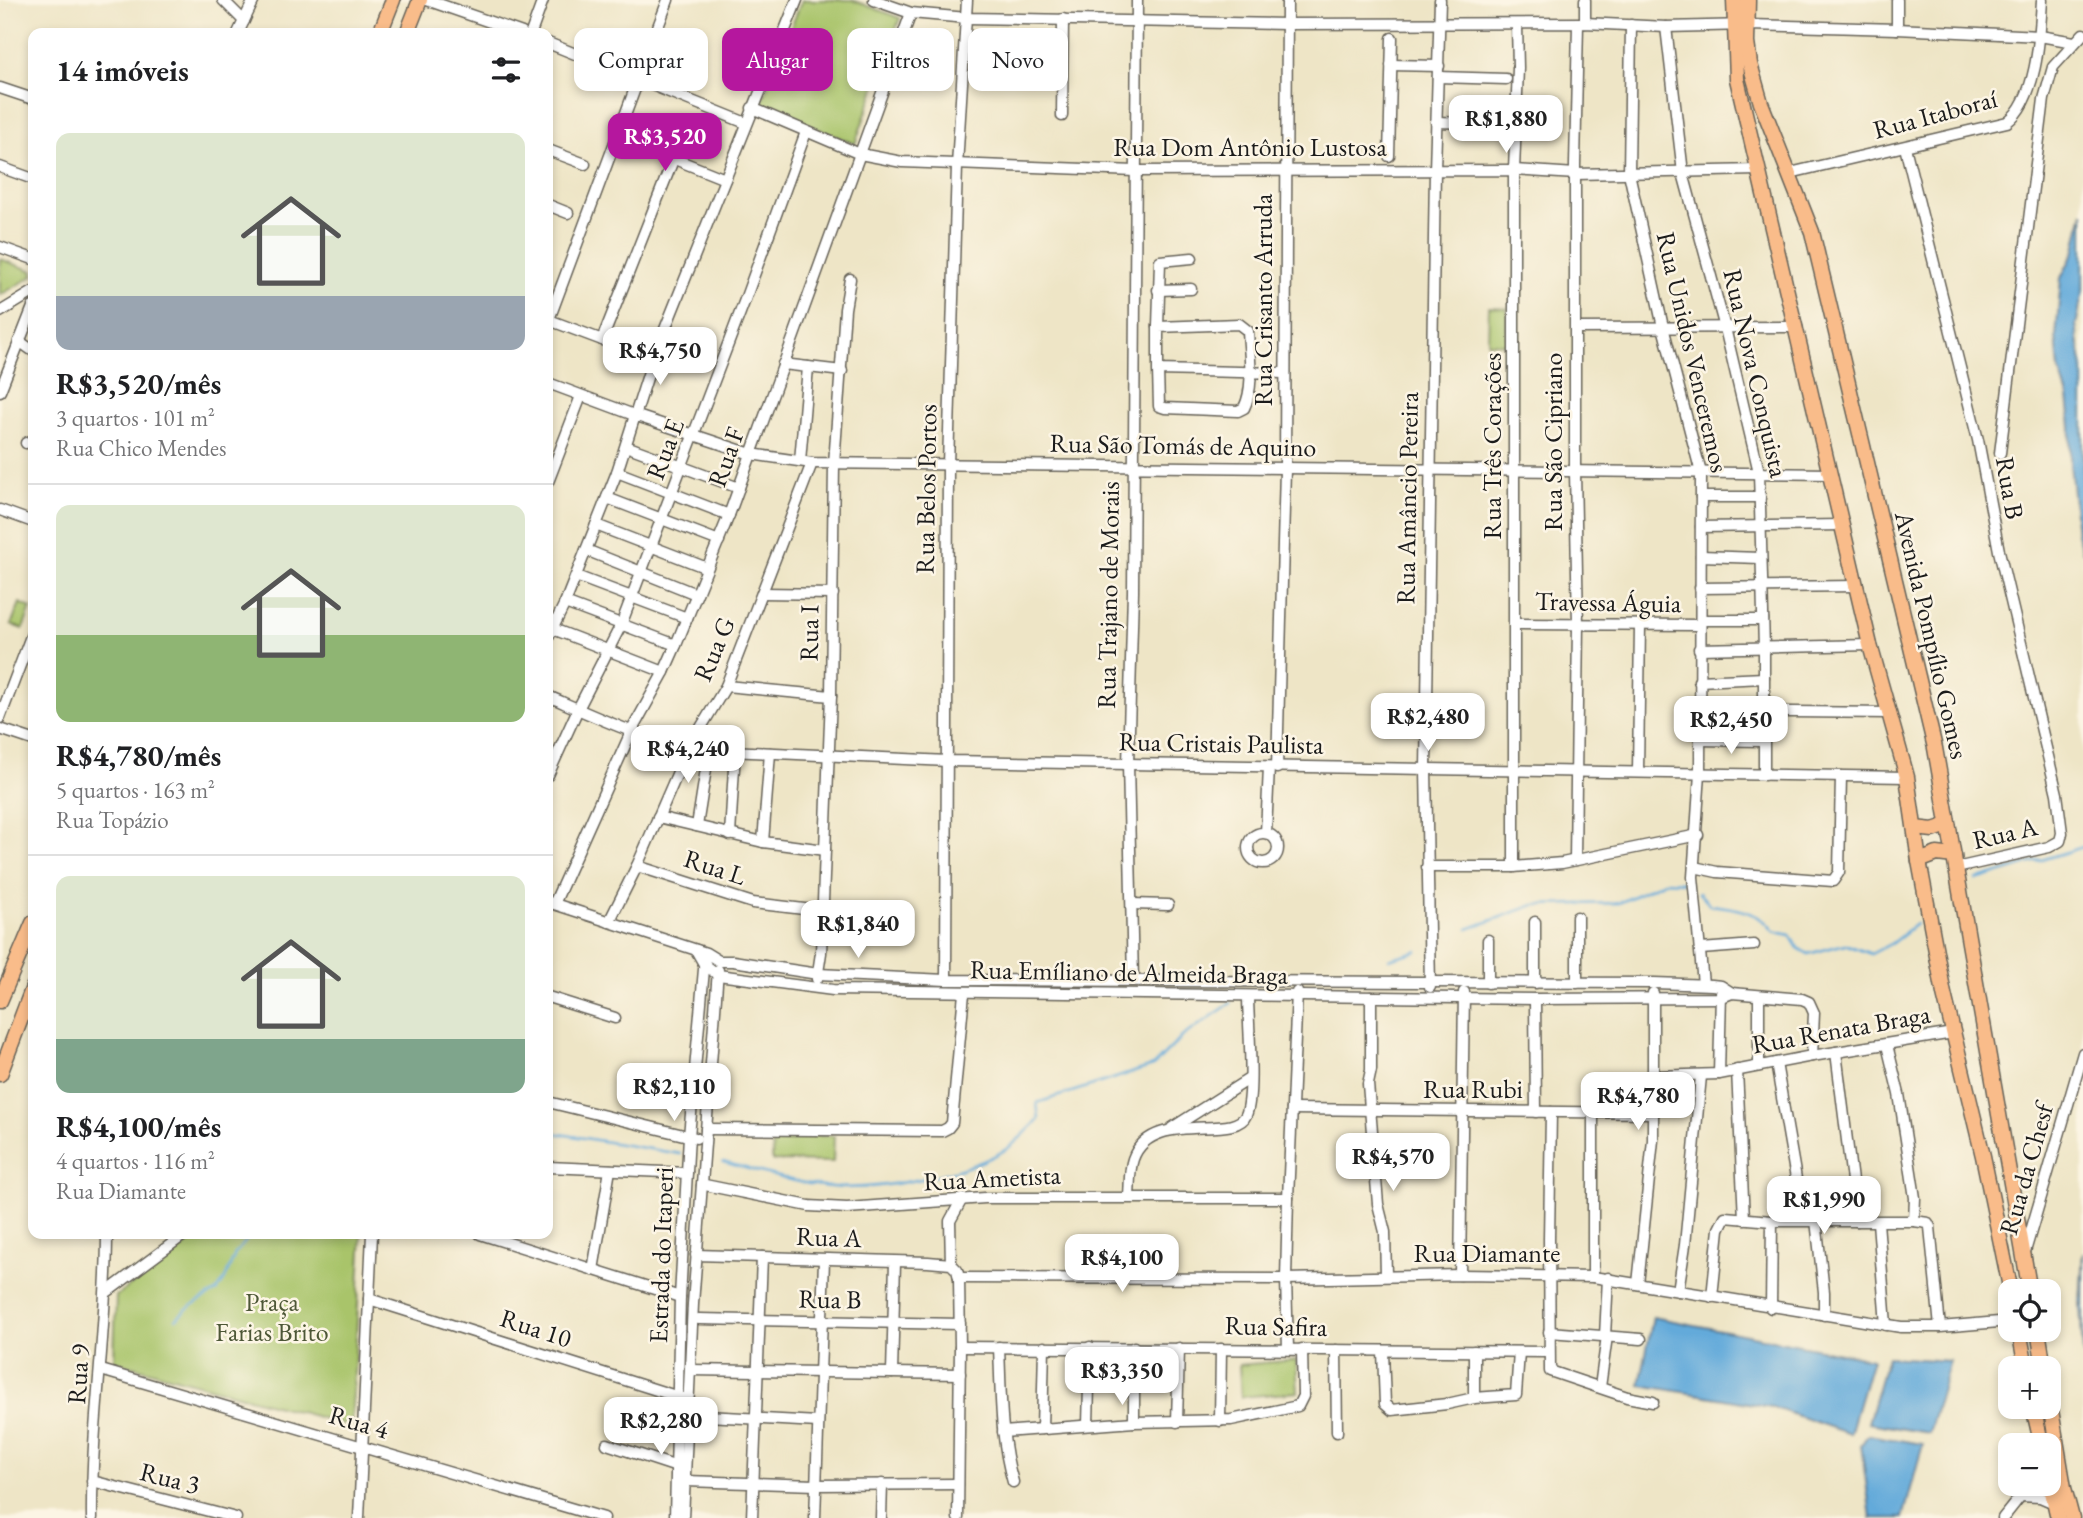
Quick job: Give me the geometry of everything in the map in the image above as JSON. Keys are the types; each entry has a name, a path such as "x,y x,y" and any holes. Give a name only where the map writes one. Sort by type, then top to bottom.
{"main road":[{"path":"382,28 393,0"},
{"path":"409,28 420,0"},
{"name":"Avenida Pompílio Gomes","path":"1734,0 1747,43 1757,92 1790,173 1818,254 1935,748 2028,1279"},
{"name":"Avenida Pompílio Gomes","path":"1748,0 1740,25 1737,79 1870,646 1907,777 1919,861 1944,994 1983,1156 2008,1279"},
{"path":"1915,828 1933,830 1948,825"},
{"path":"1919,861 1937,855 1955,862"},
{"path":"0,1001 28,935"},
{"path":"0,1074 28,1000"},
{"path":"2052,1419 2064,1489 2072,1518"}],"street":[{"path":"223,0 244,21"},
{"path":"240,28 254,0"},
{"path":"427,0 508,28"},
{"path":"533,28 543,0"},
{"path":"658,28 668,0"},
{"path":"553,627 617,472 653,359 797,0"},
{"path":"874,0 911,13 967,18 1286,24 1582,24 1666,27 1740,25 2040,36 2074,42"},
{"name":"Rua Belos Portos","path":"946,980 948,465 957,166 967,0"},
{"name":"Rua Trajano de Morais","path":"1133,980 1128,764 1133,592 1137,0"},
{"name":"Rua Crisanto Arruda","path":"1266,833 1273,767 1284,468 1287,0"},
{"name":"Rua Amâncio Pereira","path":"1430,996 1426,769 1440,0"},
{"name":"Rua São Cipriano","path":"1575,860 1578,624 1575,472 1576,174 1585,0"},
{"path":"1897,0 1897,29"},
{"name":"Rua Itaboraí","path":"1790,173 2003,124 2011,119 2028,88 2040,36 2042,0"},
{"name":"Rua F","path":"553,899 632,730 677,645 739,488 911,13"},
{"path":"1062,116 1063,19"},
{"name":"Rua Três Corações","path":"1514,867 1514,170 1517,25"},
{"name":"Rua Unidos Venceremos","path":"1631,25 1629,173 1663,327 1701,473 1700,774 1694,872 1703,984"},
{"name":"Rua Nova Conquista","path":"1666,27 1683,173 1725,328 1759,472 1764,775"},
{"path":"2000,453 2044,99 2053,67 2083,34"},
{"path":"1389,156 1392,38"},
{"path":"553,45 574,53"},
{"path":"1391,65 1506,79"},
{"path":"0,88 28,97"},
{"path":"553,308 635,91"},
{"path":"669,91 746,123"},
{"name":"Rua Dom Antônio Lustosa","path":"752,108 860,154 886,160 957,166 1135,171 1514,170 1576,174 1758,170"},
{"path":"1436,122 1504,124"},
{"name":"Rua E","path":"553,764 632,598 806,132"},
{"path":"617,136 725,179"},
{"name":"Rua B","path":"1905,147 1978,440 1999,551 2061,811 2061,838"},
{"path":"553,152 585,164"},
{"path":"602,340 673,160"},
{"path":"0,167 28,177"},
{"path":"553,207 568,213"},
{"path":"0,247 28,257"},
{"path":"1158,327 1239,324 1244,327 1248,331 1250,373 1248,399 1244,408 1238,411 1159,406 1158,370 1158,327 1158,290 1160,261 1192,258"},
{"name":"Rua I","path":"816,988 831,696 834,464 845,309 850,279"},
{"path":"1158,290 1191,289"},
{"path":"0,312 28,295"},
{"path":"0,391 28,320"},
{"path":"553,323 653,359"},
{"path":"1576,328 1797,327"},
{"path":"19,341 28,347"},
{"path":"783,364 842,371"},
{"name":"Rua G","path":"609,922 637,866 688,748 726,686 762,593 806,462 808,367"},
{"path":"1158,370 1285,373"},
{"name":"Rua São Tomás de Aquino","path":"553,385 751,454 834,464 1831,474"},
{"path":"553,469 581,396"},
{"path":"626,446 739,488"},
{"path":"617,472 729,515"},
{"path":"1701,497 1760,497"},
{"path":"607,498 719,541"},
{"path":"0,510 28,520"},
{"path":"596,525 707,568"},
{"path":"1701,527 1842,525"},
{"path":"586,550 696,594"},
{"path":"1701,556 1760,558"},
{"path":"576,576 687,618"},
{"path":"1700,588 1857,586"},
{"path":"762,593 833,594"},
{"path":"565,603 677,645"},
{"name":"Travessa Águia","path":"1516,624 1640,625 1763,620"},
{"path":"1638,772 1640,625"},
{"path":"553,634 610,649 664,672"},
{"path":"0,718 28,644"},
{"path":"1699,649 1870,646"},
{"path":"1699,681 1764,678"},
{"path":"726,686 831,696"},
{"name":"Rua Cristais Paulista","path":"553,698 632,730 688,748 770,754 948,761 1907,777"},
{"path":"1700,711 1890,713"},
{"path":"0,729 28,738"},
{"path":"1700,740 1763,741"},
{"path":"697,826 709,750"},
{"path":"730,835 735,751"},
{"path":"763,842 770,754"},
{"path":"1694,872 1833,881 1839,872 1841,776"},
{"path":"658,817 763,842 825,850"},
{"path":"1427,867 1514,867 1575,860 1698,835"},
{"name":"Rua A","path":"1955,862 2049,847 2057,844 2061,838"},
{"name":"Rua L","path":"637,866 753,903 821,911"},
{"path":"553,904 702,956 718,975"},
{"path":"1132,905 1168,905"},
{"path":"1577,917 1577,983"},
{"path":"1535,922 1535,983"},
{"path":"1488,940 1488,983"},
{"path":"1701,949 1754,945"},
{"name":"Rua Emíliano de Almeida Braga","path":"702,956 719,961 818,974 946,980 1654,983 1703,984 1721,992"},
{"name":"Estrada do Itaperi","path":"683,1518 688,1415 684,1399 680,1297 702,956"},
{"name":"Estrada do Itaperi","path":"675,1518 677,1467 690,1370 696,1255 719,961"},
{"name":"Rua Emíliano de Almeida Braga","path":"718,975 816,988 960,993 1535,999 1653,997 1721,992 1806,1000 1813,1007 1812,1056"},
{"path":"1288,1349 1286,1279 1297,983"},
{"path":"1460,1275 1465,983"},
{"path":"1639,1284 1654,1113 1654,983"},
{"path":"1719,1074 1721,992"},
{"path":"553,1103 689,1136 942,1131 952,1123 960,993"},
{"path":"956,1007 960,993"},
{"path":"1172,1128 1238,1125 1248,1111 1248,996"},
{"path":"1759,996 1759,1066"},
{"path":"1371,997 1371,1070 1368,1084 1378,1204 1385,1232 1386,1275"},
{"path":"553,998 615,1018"},
{"path":"1535,999 1535,1112"},
{"name":"Rua Renata Braga","path":"1654,1076 1719,1074 1953,1033"},
{"path":"1887,1045 1899,1094 1915,1198 1914,1221"},
{"path":"1836,1052 1857,1220"},
{"name":"Rua da Chesf","path":"2024,1258 2083,1053"},
{"path":"1776,1063 1803,1219"},
{"path":"1737,1070 1744,1219"},
{"path":"1678,1291 1701,1076"},
{"path":"1129,1196 1135,1155 1143,1144 1249,1079"},
{"name":"Rua Rubi","path":"1292,1110 1654,1113"},
{"path":"1551,1112 1550,1371 1628,1397 1653,1402"},
{"path":"1593,1112 1593,1277"},
{"path":"553,1167 687,1173"},
{"path":"593,1270 610,1170"},
{"name":"Rua Ametista","path":"702,1186 809,1206 847,1208 962,1199 1129,1196 1288,1198"},
{"path":"958,1518 960,1325 950,1222 962,1199"},
{"path":"1712,1297 1720,1224 1725,1217 1772,1221 1914,1221 1928,1223 1940,1327"},
{"path":"1816,1220 1824,1315"},
{"path":"1771,1307 1772,1221"},
{"path":"1878,1222 1886,1325"},
{"name":"Rua 9","path":"92,1518 92,1481 107,1292 107,1239"},
{"path":"107,1292 179,1239"},
{"path":"359,1518 372,1239"},
{"path":"496,1239 680,1297"},
{"name":"Rua A","path":"696,1255 895,1262 956,1271"},
{"path":"752,1518 762,1257"},
{"path":"815,1518 824,1260"},
{"path":"892,1373 895,1262"},
{"name":"Rua Diamante","path":"956,1271 1286,1279 1386,1275 1593,1277 1886,1325 1940,1327 1998,1322"},
{"path":"1600,1387 1606,1336 1608,1278"},
{"name":"Rua 10","path":"369,1299 684,1399"},
{"name":"Rua B","path":"699,1320 960,1325"},
{"path":"1549,1332 1641,1339"},
{"name":"Rua Safira","path":"960,1347 1549,1352"},
{"path":"999,1347 1003,1432 1006,1458 1013,1482"},
{"path":"1042,1429 1044,1347"},
{"path":"1088,1425 1090,1347"},
{"path":"1134,1347 1134,1422"},
{"path":"1177,1422 1179,1348"},
{"path":"1220,1421 1221,1349"},
{"path":"1003,1432 1134,1422 1220,1421 1298,1406 1303,1396 1302,1349"},
{"path":"1336,1350 1337,1432"},
{"path":"1383,1351 1385,1404 1392,1410 1474,1398 1517,1395 1518,1352"},
{"path":"1474,1351 1474,1398"},
{"name":"Rua 4","path":"101,1370 604,1518"},
{"path":"690,1370 960,1374"},
{"path":"688,1415 818,1422"},
{"path":"607,1444 677,1467"},
{"name":"Rua 3","path":"92,1481 236,1518"},
{"path":"685,1481 816,1485 958,1484"},
{"path":"881,1518 882,1484"},
{"path":"2003,1518 2020,1496 2040,1497 2056,1511"}],"green space":[{"path":"802,0 852,0 900,18 896,28 847,28 847,91 874,91 855,144 760,106 766,91 833,91 833,28 791,28"},
{"path":"0,259 28,269 28,279 0,295"},
{"path":"1489,307 1507,308 1506,344 1488,343"},
{"path":"20,603 28,607 23,629 11,625"},
{"path":"773,1135 834,1136 833,1162 772,1161"},
{"name":"Praça Farias Brito","path":"195,1239 362,1239 351,1426 114,1361 116,1296"},
{"path":"1296,1360 1298,1392 1241,1397 1239,1365"}],"water":[{"path":"2083,212 2083,290 2076,326 2083,370 2083,552 2077,534 2070,463 2068,396 2059,369 2056,337 2061,278 2075,250"},
{"path":"2083,1252 2083,1355 2080,1304"},
{"path":"1653,1317 1872,1359 1850,1434 1772,1407 1640,1385"},
{"path":"1887,1357 1950,1361 1929,1433 1868,1423"},
{"path":"1868,1435 1923,1444 1903,1518 1871,1518 1861,1445"}],"waterway":[{"path":"1976,880 2083,847"},
{"path":"1468,929 1534,905 1619,903 1666,881 1689,884"},
{"path":"1699,893 1710,905 1753,915 1768,924 1773,931 1790,935 1798,948 1808,954 1845,944 1871,954 1892,943 1916,924"},
{"path":"1389,959 1417,951"},
{"path":"723,1162 805,1183 851,1188 923,1179 971,1166 1008,1148 1020,1138 1039,1119 1037,1103 1153,1066 1183,1036 1231,1003"},
{"path":"553,1133 680,1154"},
{"path":"176,1319 188,1308 217,1291 235,1254 248,1239"}]}
